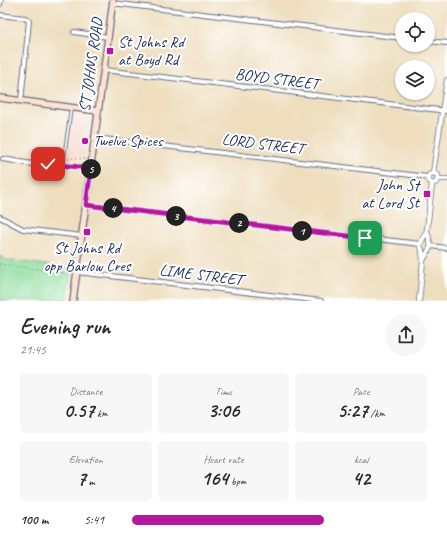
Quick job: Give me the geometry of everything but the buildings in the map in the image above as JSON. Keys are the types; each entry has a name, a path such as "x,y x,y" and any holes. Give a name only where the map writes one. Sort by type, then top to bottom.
{"main road":[{"name":"ST JOHNS ROAD","path":"73,301 74,273 82,236 113,2"},
{"path":"0,98 98,111"}],"street":[{"path":"0,4 1,0"},
{"path":"113,2 395,37"},
{"path":"0,15 25,18 29,20 21,101"},
{"path":"74,32 108,37"},
{"path":"435,42 447,43"},
{"name":"BOYD STREET","path":"104,70 444,111"},
{"path":"419,301 423,261 427,249 426,240 432,184 429,182 428,177 433,173 444,111 447,80"},
{"name":"LORD STREET","path":"94,138 428,177"},
{"path":"3,159 38,165 63,165 91,168"},
{"path":"433,173 438,175 439,178 447,179"},
{"path":"432,184 437,182 439,178"},
{"path":"86,205 420,244 427,249 447,248"},
{"path":"0,217 23,229 82,236"},
{"path":"420,244 426,240"},
{"name":"LIME STREET","path":"74,273 321,301"}],"lane":[{"path":"63,165 71,107"}],"path":[{"path":"64,160 74,158 85,159"},
{"path":"0,264 74,273"}],"shaded area":[{"path":"72,114 90,116 84,158 66,156"}],"green space":[{"path":"0,256 6,260 71,268 67,301 0,301"}],"place":[{"name":"St Johns Rd at Boyd Rd","path":"110,51"},
{"name":"Twelve Spices","path":"85,141"},
{"name":"John St at Lord St","path":"427,194"},
{"name":"St Johns Rd opp Barlow Cres","path":"87,232"}],"route":[{"path":"48,164 91,168 86,205 365,238"}]}
